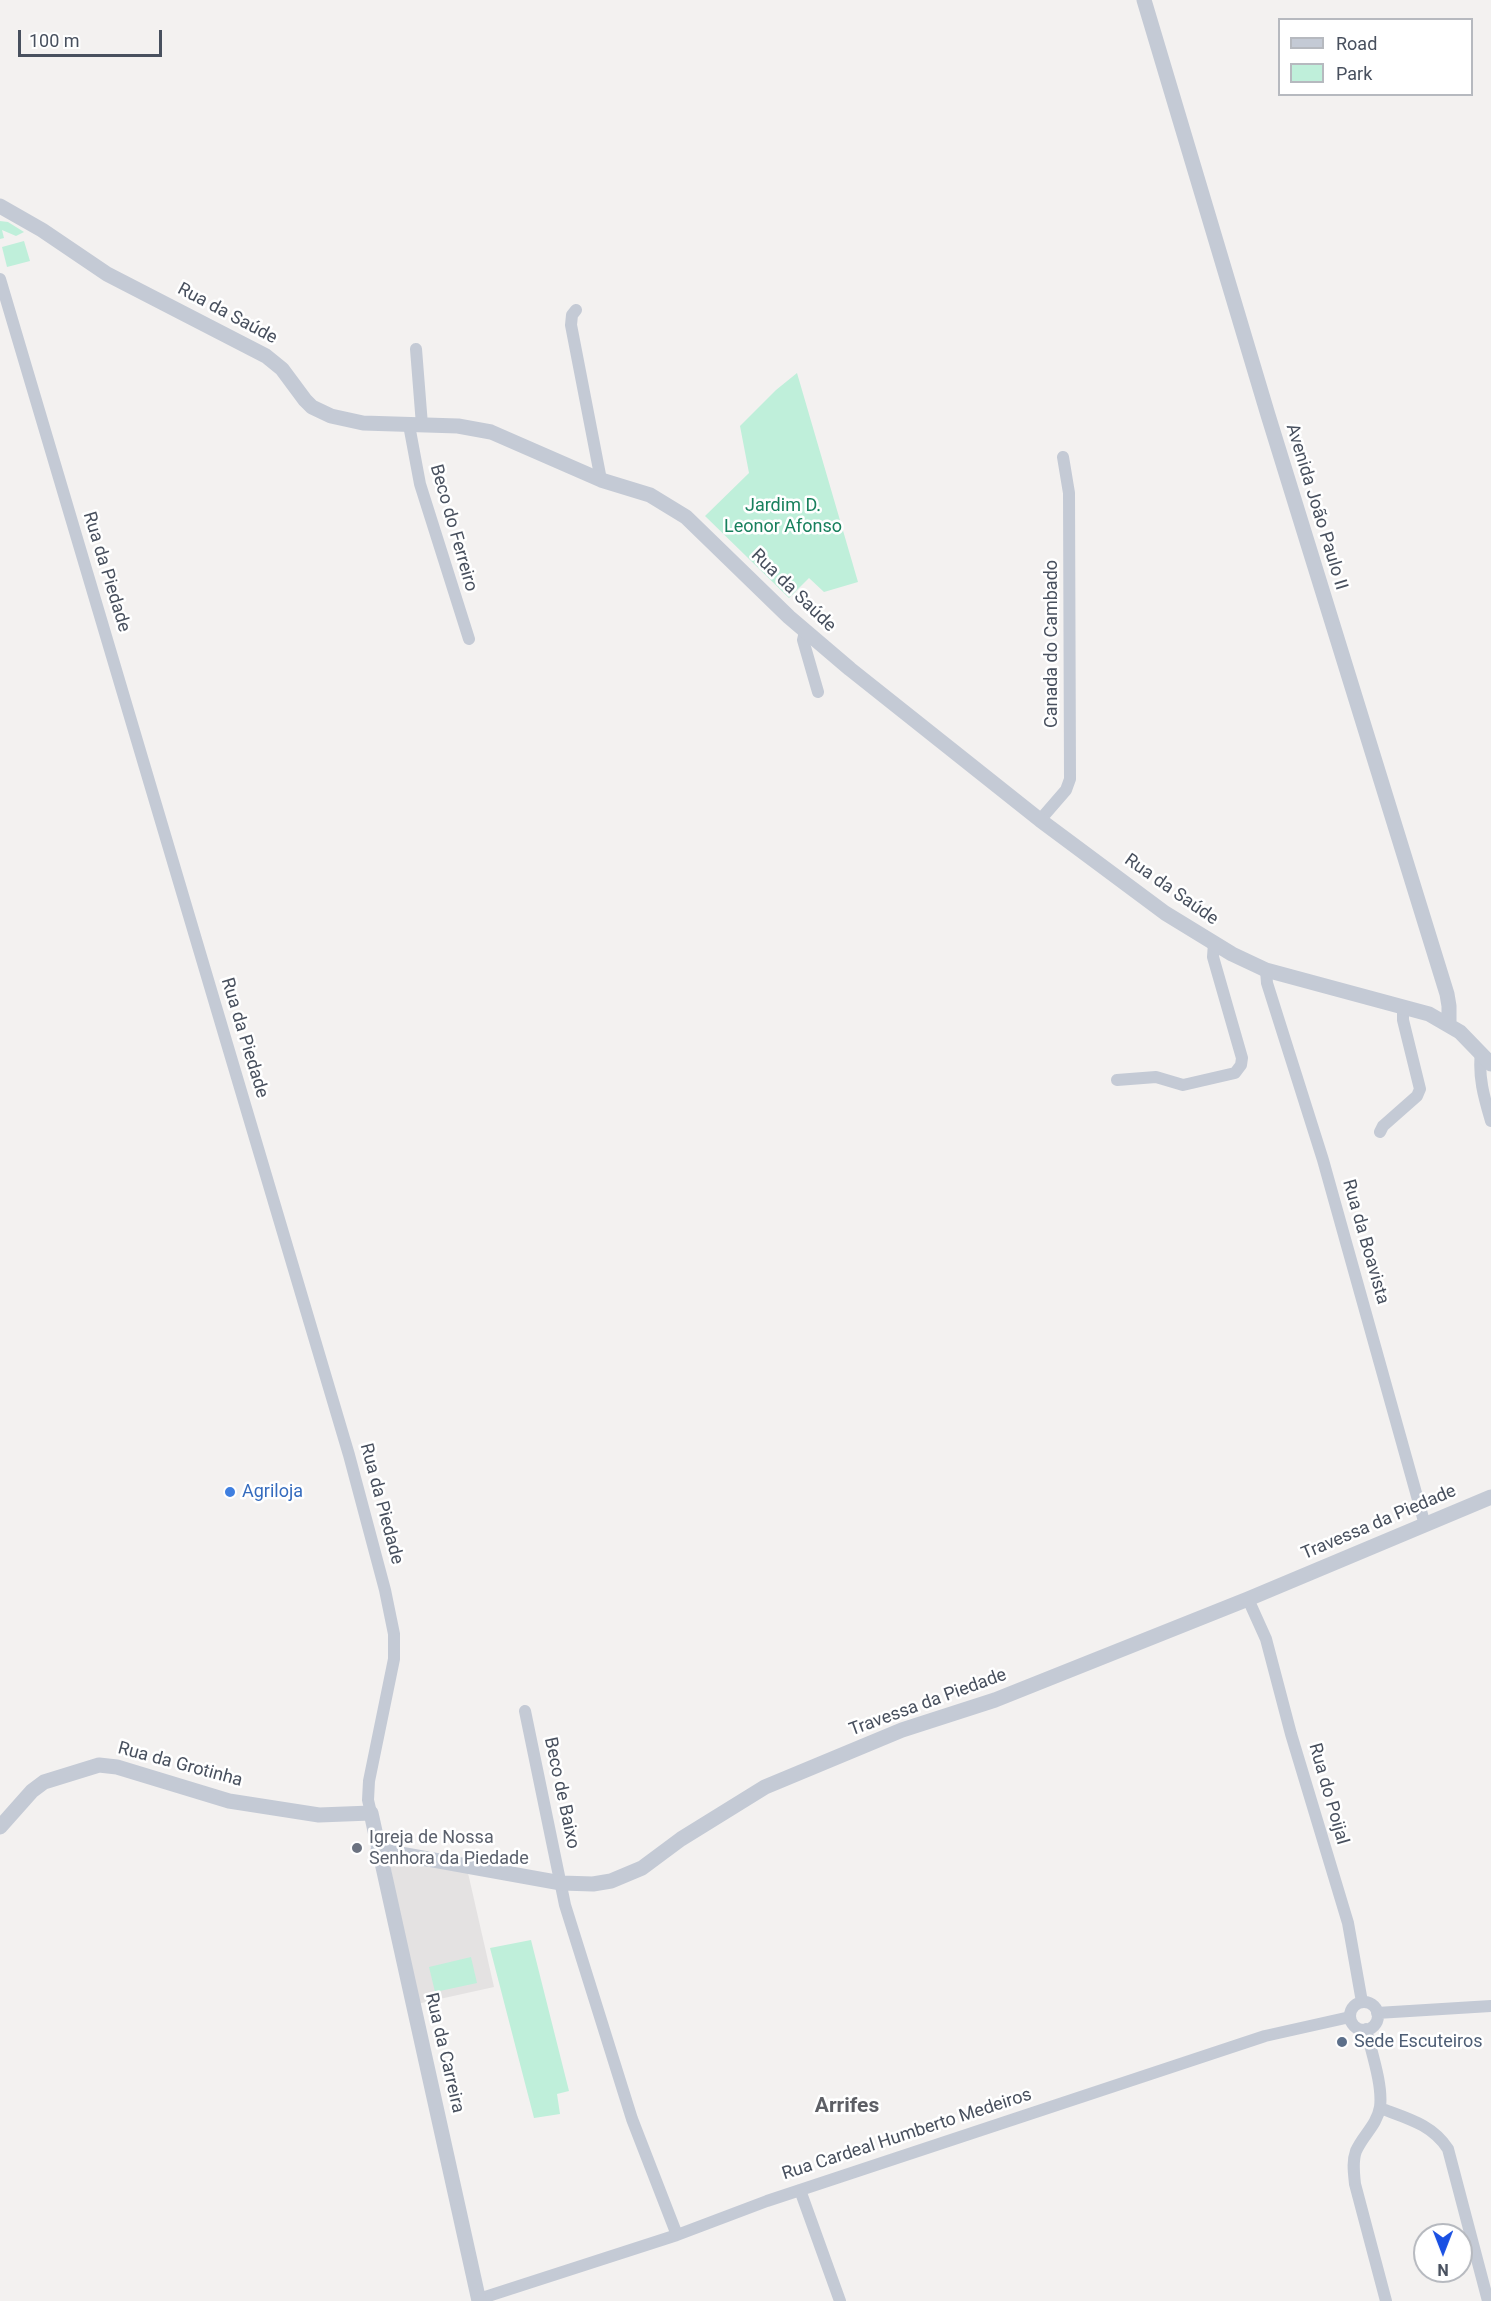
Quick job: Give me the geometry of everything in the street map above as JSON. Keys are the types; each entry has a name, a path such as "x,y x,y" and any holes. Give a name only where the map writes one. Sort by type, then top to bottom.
{"street":[{"name":"Avenida João Paulo II","path":"1144,0 1299,517 1447,994 1449,1025"},
{"name":"Rua da Saúde","path":"1,208 42,230 106,274 266,356 282,369 305,400 322,413 350,421 458,426 491,432 601,480 650,495 686,517 806,632 1040,820 1166,912 1214,943 1266,970 1429,1014 1469,1040 1486,1058"},
{"name":"Rua da Piedade","path":"0,279 345,1443 385,1590 394,1634 394,1659 369,1781 368,1800 371,1813"},
{"path":"576,310 572,315 571,326 601,480"},
{"name":"Beco do Ferreiro","path":"416,349 416,425 420,484 469,639"},
{"name":"Canada do Cambado","path":"1040,820 1066,790 1070,773 1069,493 1063,457"},
{"path":"806,632 803,640 818,692"},
{"path":"1116,1080 1156,1077 1183,1085 1235,1074 1239,1069 1242,1058 1213,957 1214,943"},
{"name":"Rua da Boavista","path":"1266,970 1267,983 1323,1160 1425,1525"},
{"path":"1380,1132 1383,1126 1417,1096 1420,1089 1403,1020 1402,1007"},
{"path":"1486,1058 1479,1067 1481,1085 1491,1121"},
{"name":"Travessa da Piedade","path":"378,1850 561,1883 593,1884 626,1876 642,1868 681,1839 765,1787 903,1730 995,1700 1248,1599 1491,1497"},
{"name":"Rua do Poijal","path":"1248,1599 1266,1639 1348,1923 1362,2002"},
{"name":"Beco de Baixo","path":"525,1711 565,1905 621,2085 676,2235"},
{"name":"Rua da Grotinha","path":"0,1827 38,1786 99,1765 117,1767 229,1801 319,1815 371,1813"},
{"name":"Rua da Carreira","path":"371,1813 479,2300"},
{"path":"1362,2002 1370,2004 1377,2013 1375,2023 1366,2029 1355,2027 1350,2017 1353,2007 1362,2002"},
{"path":"1377,2013 1491,2006"},
{"name":"Rua Cardeal Humberto Medeiros","path":"479,2300 676,2235 800,2190 1265,2036 1350,2017"},
{"path":"1366,2029 1380,2092 1380,2108 1374,2125 1357,2150 1353,2169 1386,2301"},
{"path":"1380,2108 1421,2123 1432,2130 1448,2149 1488,2301"},
{"path":"800,2190 840,2301"}],"shaded area":[{"path":"396,1859 468,1873 494,1987 417,2004 390,1865"}],"green space":[{"path":"0,221 8,222 24,232 16,236 2,230 4,238 0,239"},
{"path":"24,241 30,261 7,267 2,247"},
{"name":"Jardim D. Leonor Afonso","path":"797,373 858,582 824,592 809,578 789,598 705,516 749,473 740,426 776,390"},
{"path":"531,1940 569,2091 557,2094 560,2114 534,2118 490,1948"},
{"path":"471,1957 477,1983 435,1992 429,1967"}],"place":[{"name":"Agriloja","path":"230,1492"},
{"name":"Igreja de Nossa Senhora da Piedade","path":"357,1848"},
{"name":"Sede Escuteiros","path":"1342,2042"}],"district":[{"name":"Arrifes","path":"847,2107"}]}
